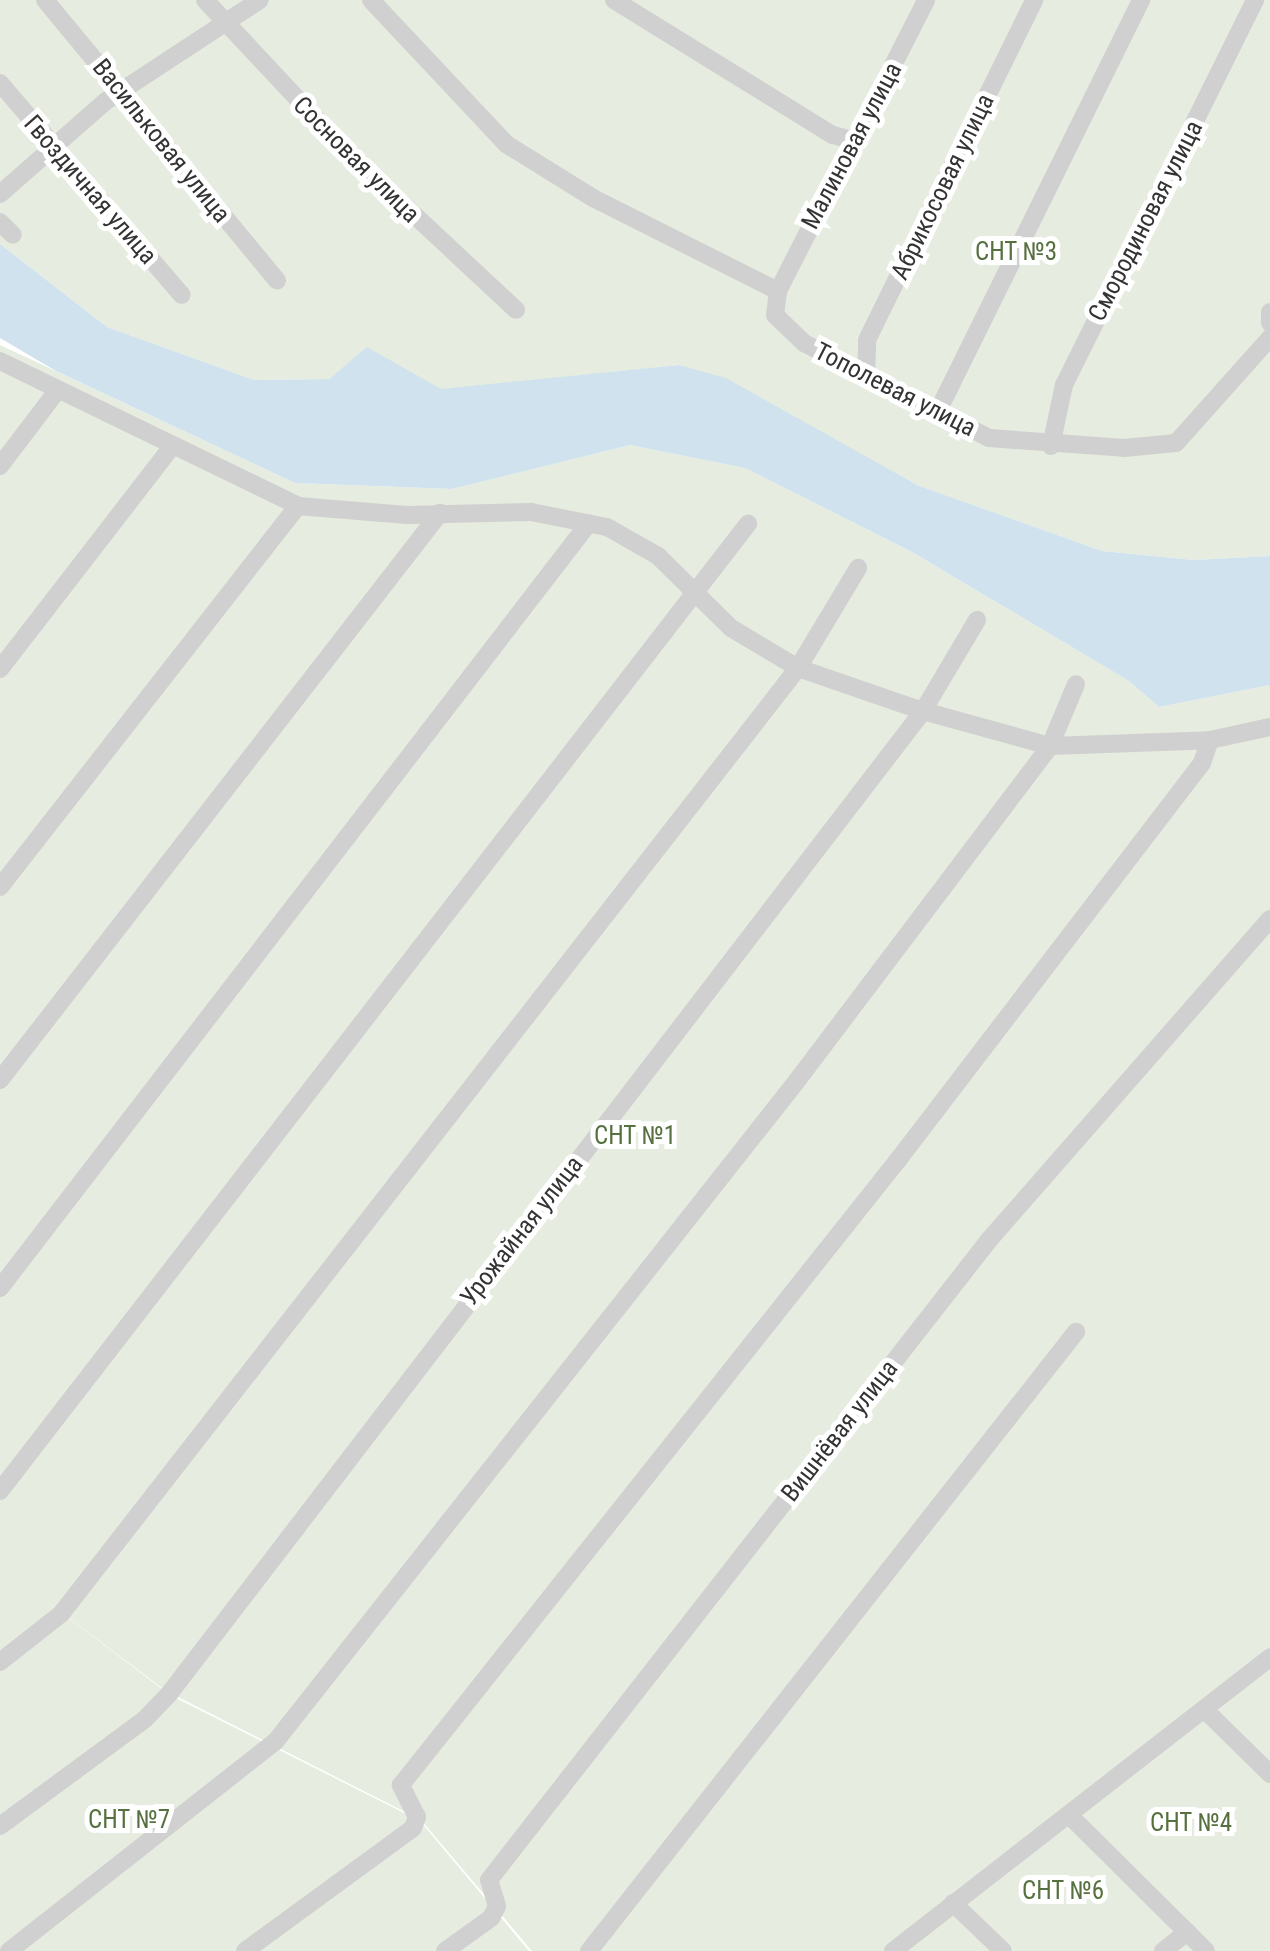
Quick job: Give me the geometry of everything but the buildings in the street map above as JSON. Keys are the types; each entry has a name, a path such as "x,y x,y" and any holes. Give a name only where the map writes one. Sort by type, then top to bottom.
{"street":[{"name":"Васильковая улица","path":"45,0 277,280"},
{"name":"Сосновая улица","path":"206,0 350,154 516,310"},
{"path":"0,194 120,92 260,0"},
{"path":"372,0 506,144 593,198 778,291"},
{"path":"614,0 852,140"},
{"name":"Малиновая улица","path":"778,291 847,164 852,140 926,0"},
{"name":"Абрикосовая улица","path":"866,378 867,340 1034,0"},
{"path":"936,416 1141,0"},
{"name":"Смородиновая улица","path":"1051,446 1064,385 1255,0"},
{"name":"Гвоздичная улица","path":"0,83 182,295"},
{"name":"Тополевая улица","path":"778,291 775,315 804,343 936,416 989,438 1051,446 1176,443 1270,338"},
{"path":"1270,312 1270,323"},
{"path":"0,361 171,448 298,506 440,513 531,512 590,523 658,556 731,628 798,668 923,711 1050,746 1210,740 1270,726"},
{"path":"0,466 57,391"},
{"path":"0,670 171,448"},
{"path":"0,887 298,506"},
{"path":"0,1080 440,513"},
{"path":"0,1288 590,523"},
{"path":"0,1491 697,595 748,524"},
{"path":"0,1662 61,1614 798,668 858,568"},
{"name":"Урожайная улица","path":"0,1826 145,1719 169,1694 923,711 977,620"},
{"path":"9,1951 275,1742 784,1097 1050,746 1076,684"},
{"path":"244,1951 413,1828 417,1817 401,1785 898,1160 1202,762 1210,740"},
{"name":"Вишнёвая улица","path":"446,1951 496,1910 489,1880 989,1240 1270,919"},
{"path":"588,1951 1076,1332"},
{"path":"893,1951 1270,1657"},
{"path":"1206,1710 1270,1774"},
{"path":"1069,1815 1206,1951"},
{"path":"953,1903 1003,1951"},
{"path":"1163,1951 1187,1932"}],"green space":[{"name":"СНТ №3","path":"0,0 1270,0 1270,556 1194,560 1102,551 917,485 680,365 441,390 367,348 329,379 254,380 107,327 0,244"},
{"name":"СНТ №1","path":"0,345 295,483 452,489 630,445 745,468 912,552 1129,681 1159,707 1270,685 1270,1951 532,1951 421,1820 166,1691 13,1576 170,1695 420,1821 529,1951 0,1951"}],"water":[{"path":"0,244 107,327 254,380 329,379 367,347 441,389 679,365 726,378 917,485 1102,551 1194,560 1270,556 1270,685 1159,707 1129,681 912,552 745,468 630,445 452,489 295,483 56,371 0,338"}],"park label":[{"name":"СНТ №7","path":"129,1820"},
{"name":"СНТ №4","path":"1191,1823"},
{"name":"СНТ №6","path":"1063,1891"}]}
